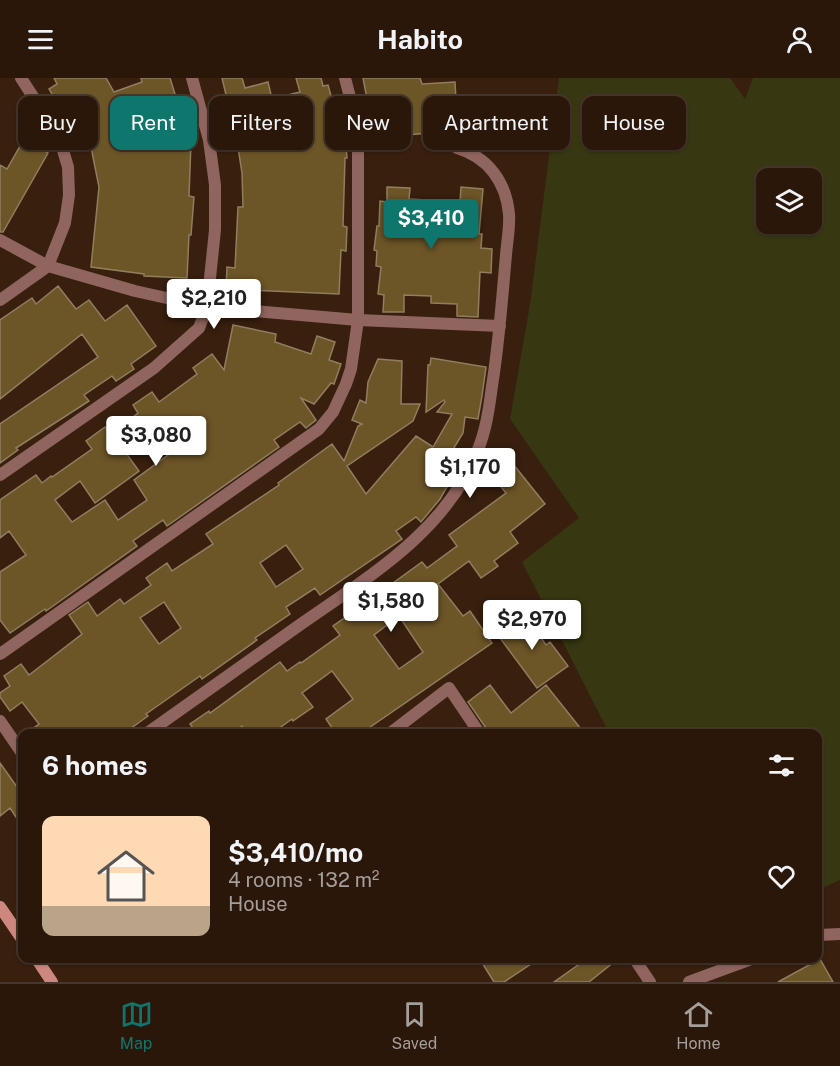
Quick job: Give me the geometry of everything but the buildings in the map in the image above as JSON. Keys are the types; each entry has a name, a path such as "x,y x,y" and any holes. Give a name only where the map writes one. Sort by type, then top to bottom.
{"main road":[{"path":"0,907 18,933"},
{"path":"39,963 52,982"}],"street":[{"path":"0,300 48,266 65,223 69,195 68,167 59,137 21,78"},
{"path":"0,475 154,368 198,328 207,307 215,230 214,185 210,140 192,78"},
{"path":"0,654 319,429 333,412 351,369 358,320 358,151 354,112 345,78"},
{"path":"153,729 374,573 430,527 457,492 477,453 487,422 500,326 509,215 503,188 493,170 480,158 463,150"},
{"path":"0,240 48,266 135,291 207,307 358,320 500,326"},
{"path":"395,729 449,688 477,729"},
{"path":"0,721 18,747"},
{"path":"822,935 840,934"},
{"path":"637,963 650,982"},
{"path":"689,982 740,963"}],"shaded area":[{"path":"559,78 730,78 745,99 753,78 840,78 840,880 822,888 822,729 607,729 522,562 579,518 510,419 530,304 550,150 570,150 570,96 557,96"}]}
